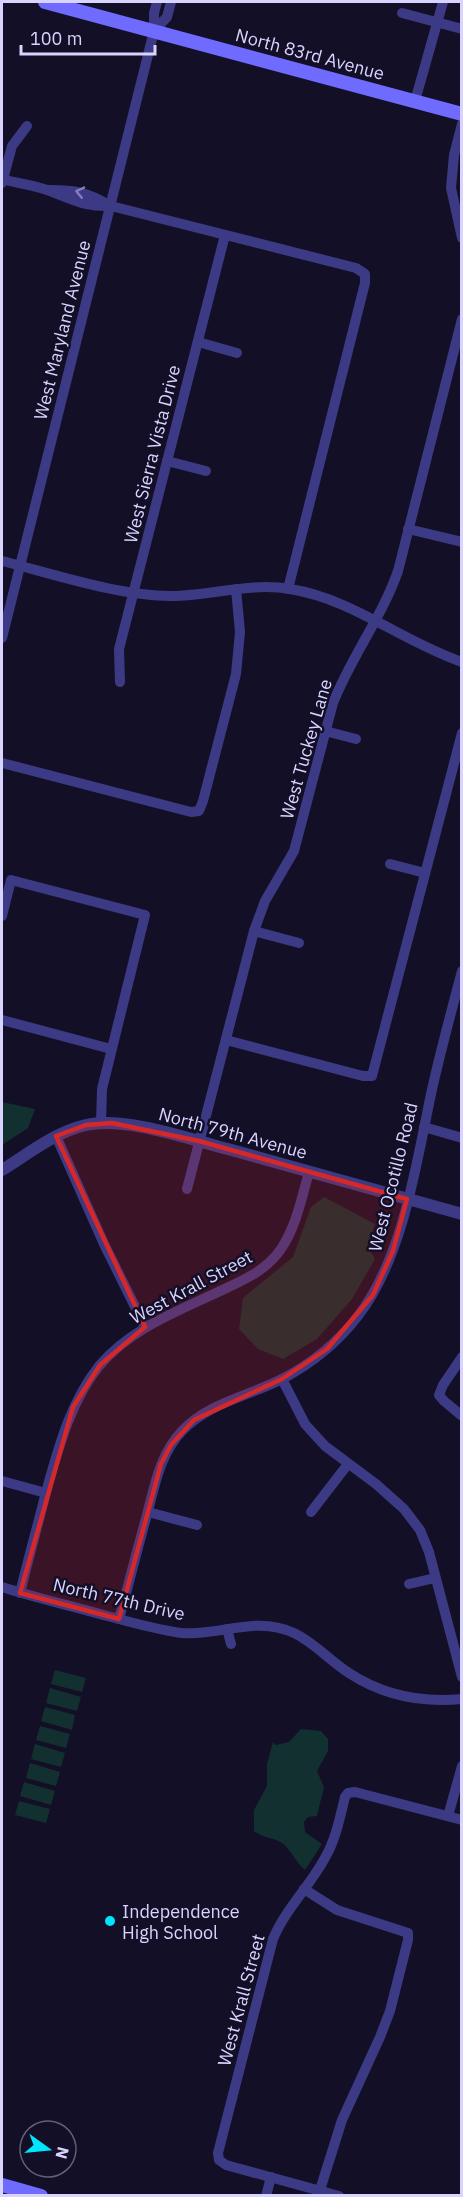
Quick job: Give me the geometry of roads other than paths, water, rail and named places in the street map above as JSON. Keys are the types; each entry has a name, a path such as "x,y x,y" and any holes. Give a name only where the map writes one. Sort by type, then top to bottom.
{"main road":[{"name":"North 83rd Avenue","path":"45,2 462,114"},
{"path":"2,2185 41,2196"}],"street":[{"name":"West Maryland Avenue","path":"2,638 154,31 154,13 157,2"},
{"name":"West Maryland Avenue","path":"154,31 167,17 171,2"},
{"path":"416,101 443,2"},
{"path":"402,13 462,29"},
{"path":"462,124 452,170 451,188 458,206 462,238"},
{"path":"27,126 12,146 2,180 47,190 65,199 95,206 111,206 356,268 364,274 365,283 288,588"},
{"name":"West Sierra Vista Drive","path":"120,682 119,649 225,235"},
{"name":"West Tuckey Lane","path":"187,1190 254,931 266,901 294,851 325,731 342,680 391,590 462,320"},
{"path":"198,342 237,353"},
{"path":"167,461 206,471"},
{"path":"408,529 462,542"},
{"path":"2,561 134,594 173,596 262,587 288,588 330,598 419,645 462,662"},
{"path":"2,763 191,812 199,811 236,674 240,632 236,589"},
{"path":"325,731 356,739"},
{"path":"225,1040 363,1076 372,1076 462,733"},
{"path":"390,864 425,873"},
{"path":"2,916 10,880 146,915 100,1098 101,1123"},
{"path":"254,931 299,943"},
{"name":"West Ocotillo Road","path":"282,1379 327,1349 343,1335 373,1295 393,1251 462,971"},
{"path":"2,1020 111,1049"},
{"name":"North 79th Avenue","path":"2,1170 56,1136 86,1125 101,1123 129,1125 462,1214"},
{"path":"424,1127 462,1138"},
{"path":"56,1136 104,1244 145,1327"},
{"name":"West Krall Street","path":"20,1593 66,1423 100,1365 145,1327 238,1283 270,1263 282,1247 291,1228 309,1172"},
{"path":"462,1357 442,1385 439,1395 462,1416"},
{"path":"119,1619 161,1464 181,1432 194,1420 212,1409 282,1379 305,1424 324,1446 376,1484 404,1509 420,1530 429,1552 458,1650 462,1677"},
{"path":"311,1512 348,1464"},
{"path":"2,1481 46,1493"},
{"path":"148,1512 197,1525"},
{"path":"409,1584 435,1578"},
{"name":"North 77th Drive","path":"2,1587 119,1619 183,1633 256,1624 276,1626 294,1633 349,1673 393,1695 416,1700 462,1699"},
{"path":"227,1629 231,1644"},
{"path":"462,1766 448,1816 462,1820"},
{"name":"West Krall Street","path":"271,2177 225,2165 219,2160 218,2153 273,1939 282,1920 326,1856 333,1842 348,1792 448,1816"},
{"path":"304,1889 346,1914 408,1933 390,2011 342,2120 320,2190"},
{"path":"266,2196 271,2177 339,2196"}],"place":[{"name":"Independence High School","path":"110,1921"}]}
